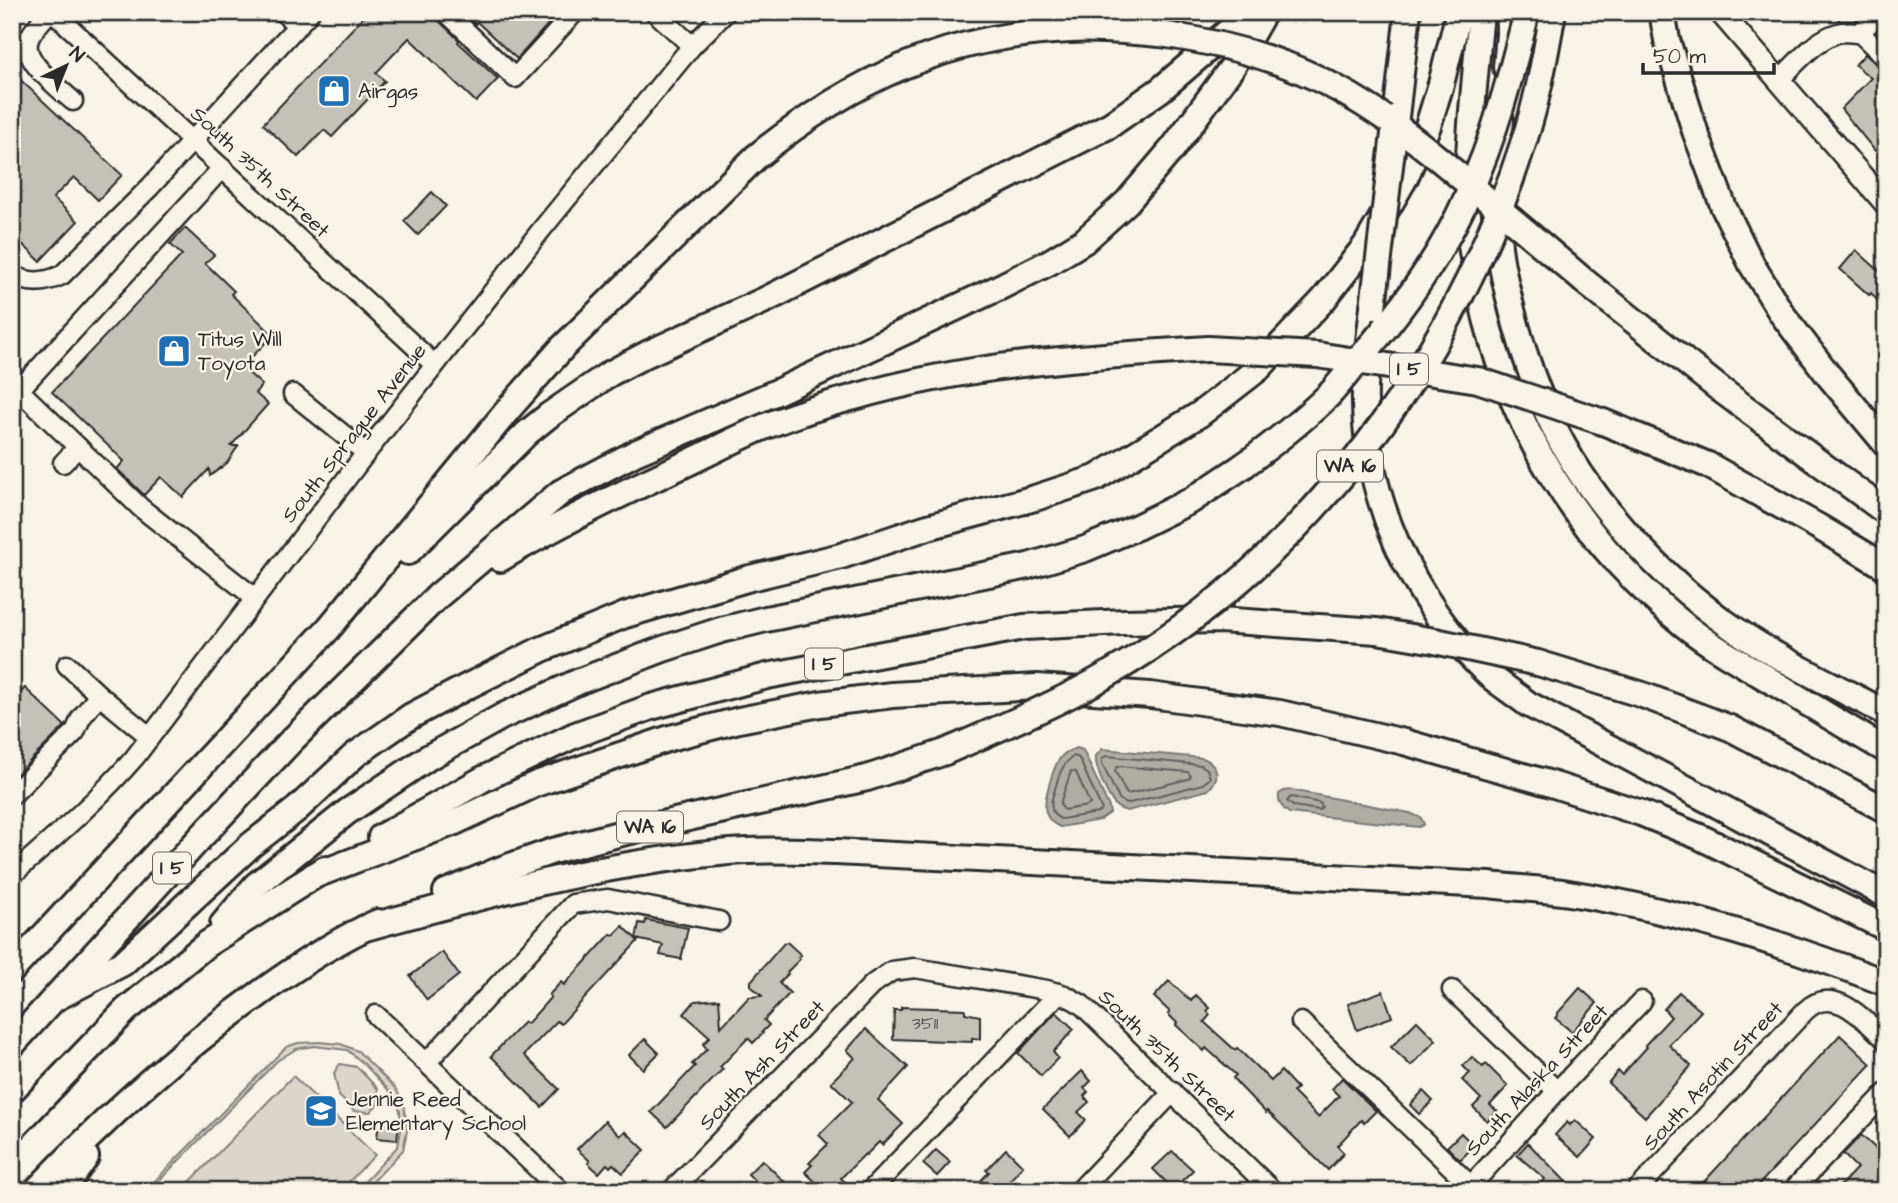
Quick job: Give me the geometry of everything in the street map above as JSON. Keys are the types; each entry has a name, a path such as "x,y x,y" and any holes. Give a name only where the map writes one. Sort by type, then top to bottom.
{"highway":[{"path":"12,970 329,628 527,433 548,416 609,374 647,354 767,299 1110,125 1160,90 1231,29 1259,12"},
{"path":"438,596 561,492 635,453 779,391 996,289 1084,241 1127,202 1173,148 1233,66 1264,12"},
{"path":"1411,12 1401,70 1365,388 1369,441 1380,502 1393,537 1420,588 1455,638 1490,676 1528,704 1886,895"},
{"path":"56,998 123,963 251,845 297,809 355,755 411,716 470,685 540,650 625,615 750,578 841,556 928,527 1035,498 1096,478 1200,414 1258,369 1324,299 1366,245 1405,178 1428,126 1459,12"},
{"path":"1481,12 1471,134 1468,214 1472,256 1488,331 1512,400 1552,479 1617,562 1650,596 1686,626 1886,750"},
{"path":"1511,12 1499,149 1499,248 1507,293 1520,337 1551,421 1588,484 1634,540 1677,582 1732,628 1886,713"},
{"path":"207,944 256,885 347,812 429,757 503,716 580,681 722,630 1028,566 1085,549 1192,500 1243,467 1287,433 1330,393 1384,331 1425,272 1469,194 1512,70 1527,12"},
{"name":"WA 16","path":"365,928 499,870 553,851 867,778 945,752 1027,716 1108,675 1211,604 1320,503 1401,399 1438,339 1487,242 1524,141 1539,86 1553,12"},
{"path":"1662,12 1667,40 1695,131 1724,208 1752,265 1782,314 1886,444"},
{"path":"329,628 512,405 563,348 756,157 808,117 874,78 950,49 990,38 1032,33 1121,31 1160,34 1224,45 1291,67 1340,90 1381,114 1417,140 1584,281 1721,390 1886,512"},
{"name":"I 5","path":"12,1045 282,751 438,596 546,531 598,504 769,425 852,397 924,380 1015,365 1105,355 1208,349 1317,355 1478,380 1602,422 1708,466 1886,567"},
{"name":"I 5","path":"12,1129 126,1010 207,944 313,876 483,779 575,736 651,707 767,676 1024,626 1220,620 1377,631 1435,641 1538,663 1640,694 1730,729 1886,810"},
{"path":"313,876 455,822 536,784 659,742 738,720 820,704 892,695 1037,687 1150,695 1280,713 1404,742 1641,813 1700,837 1886,928"},
{"path":"36,1191 117,1112 213,1028 292,970 365,928 498,891 609,868 722,853 836,852 1489,885 1568,893 1682,916 1793,948 1886,983"},
{"path":"12,959 102,873"},
{"path":"62,1191 117,1112"}],"main road":[{"path":"1720,12 1886,204"}],"street":[{"path":"51,12 28,40 28,50 37,68 73,101"},
{"name":"South 35th Street","path":"51,12 435,365"},
{"path":"12,274 38,283 51,281 62,275 150,187 304,19 283,12"},
{"path":"446,12 515,78 575,12"},
{"path":"656,12 692,46"},
{"name":"South Sprague Avenue","path":"12,875 114,782 542,229 692,46 726,12"},
{"path":"1860,33 1880,12"},
{"path":"1779,80 1816,44 1843,32 1860,33 1886,58"},
{"path":"222,167 14,392 78,447 141,508 255,597"},
{"path":"293,394 366,453"},
{"path":"63,463 78,447"},
{"path":"67,665 150,737"},
{"path":"12,795 75,732 81,718 99,695"},
{"path":"427,1062 573,904 608,900 719,921"},
{"name":"South 35th Street","path":"888,974 900,969 920,968 1059,993 1070,998 1091,1012 1173,1092 1262,1187"},
{"name":"South Ash Street","path":"671,1191 873,984 888,974"},
{"path":"1452,990 1557,1091"},
{"path":"870,1191 1059,993"},
{"name":"South Asotin Street","path":"1636,1191 1805,1011 1818,1002 1828,1000 1849,1009 1886,1040"},
{"name":"South Alaska Street","path":"1468,1188 1643,1001"},
{"path":"376,1015 561,1191"},
{"path":"1301,1022 1468,1188"},
{"path":"1079,1191 1173,1092"},
{"path":"1793,1191 1886,1093"}],"shaded area":[{"path":"298,1043 341,1044 358,1051 395,1088 404,1103 407,1131 403,1150 364,1191 356,1191 398,1146 401,1130 396,1098 347,1050 314,1046 296,1049 277,1061 149,1191 145,1191 286,1047"},
{"path":"340,1064 357,1067 378,1089 378,1104 370,1112 354,1111 339,1096 334,1073"},
{"path":"293,1076 375,1155 340,1191 181,1191"}],"water":[{"path":"1077,748 1083,750 1110,813 1100,820 1060,827 1049,819 1046,813 1046,795 1058,762 1065,753"},
{"path":"1102,749 1203,758 1215,768 1215,781 1208,790 1127,811 1116,806 1102,782 1096,756"},
{"path":"1291,790 1410,813 1421,818 1424,824 1419,827 1289,813 1281,805 1279,794"}],"building":[{"name":"Airgas","path":"368,12 435,12 438,20 458,42 498,79 476,102 409,38 376,73 385,81 332,137 324,130 298,157 263,124"},
{"path":"463,12 559,12 517,59"},
{"path":"1831,12 1864,12 1855,21 1840,21"},
{"path":"1865,54 1878,66 1886,69 1886,144 1875,151 1841,109 1871,78 1855,65"},
{"path":"12,72 122,175 98,200 74,177 53,198 78,221 40,261 12,234"},
{"path":"432,192 446,206 418,235 404,221"},
{"name":"Titus Will Toyota","path":"185,228 214,255 205,263 234,291 231,294 273,335 242,367 262,385 255,393 268,404 231,446 238,446 227,463 210,476 209,469 183,497 161,477 144,495 117,469 124,461 52,392 182,255 170,244"},
{"path":"1856,250 1886,277 1886,293 1878,301 1840,269"},
{"path":"25,688 65,726 12,779 12,701"},
{"path":"646,920 688,928 681,959 660,955 663,945 636,939 639,923 645,924"},
{"path":"623,926 638,941 561,1024 557,1021 524,1055 559,1089 542,1107 491,1056 524,1022 527,1024 561,982 564,985 611,934 614,935"},
{"path":"787,942 801,955 779,983 790,993 764,1020 769,1025 763,1033 753,1043 748,1038 720,1067 723,1069 667,1127 651,1112 695,1066 692,1064 707,1049 703,1044 710,1037 684,1014 695,1001 719,999 721,1027 749,997 762,996 751,986 751,981"},
{"path":"442,952 459,975 427,1000 410,976"},
{"path":"1169,981 1191,1001 1196,995 1210,1008 1207,1011 1210,1015 1204,1022 1235,1050 1237,1048 1271,1081 1281,1071 1297,1088 1293,1092 1318,1117 1339,1096 1332,1089 1342,1078 1376,1111 1364,1123 1361,1120 1337,1146 1344,1153 1328,1170 1267,1111 1266,1113 1233,1078 1236,1075 1176,1025 1168,1014 1170,1012 1154,997"},
{"path":"1580,988 1597,1003 1572,1032 1555,1018"},
{"path":"1383,991 1392,1017 1357,1030 1348,1004"},
{"path":"1679,992 1701,1011 1669,1045 1691,1066 1645,1117 1608,1083 1618,1071 1622,1075 1671,1017 1664,1009"},
{"path":"901,1007 965,1009 965,1013 980,1016 980,1039 972,1038 972,1042 893,1039 894,1010 901,1010"},
{"path":"1056,1012 1074,1029 1053,1052 1058,1058 1041,1076 1018,1053"},
{"path":"1417,1021 1436,1040 1411,1066 1391,1047"},
{"path":"866,1029 908,1067 878,1100 903,1124 882,1145 879,1142 865,1154 841,1178 854,1191 825,1191 805,1172 812,1165 809,1163 828,1144 819,1135 852,1102 831,1082 855,1058 847,1050"},
{"path":"1840,1035 1871,1064 1753,1191 1710,1191 1702,1184"},
{"path":"645,1039 659,1053 643,1069 629,1055"},
{"path":"1472,1057 1483,1067 1486,1064 1508,1086 1490,1105 1497,1111 1487,1121 1473,1107 1481,1099 1462,1080 1470,1073 1463,1066"},
{"path":"1082,1071 1091,1081 1084,1088 1088,1092 1084,1096 1089,1102 1078,1112 1086,1120 1070,1136 1043,1109"},
{"path":"1423,1091 1433,1101 1419,1114 1410,1105"},
{"path":"1575,1120 1596,1139 1580,1157 1555,1135 1567,1122 1570,1125"},
{"path":"379,1121 399,1123 397,1140 377,1138"},
{"path":"605,1121 620,1136 625,1131 645,1150 623,1173 613,1164 610,1167 607,1164 599,1173 577,1149"},
{"path":"1461,1133 1474,1146 1460,1160 1447,1147"},
{"path":"1861,1135 1886,1158 1886,1186 1881,1191 1835,1191 1857,1168 1843,1154"},
{"path":"1528,1143 1575,1191 1533,1191 1545,1179 1517,1155"},
{"path":"1006,1149 1023,1166 1000,1191 971,1191 989,1172 986,1170"},
{"path":"936,1150 950,1162 937,1176 923,1164"},
{"path":"1172,1151 1193,1170 1173,1189 1153,1169"},
{"path":"762,1160 794,1191 765,1191 748,1174"}],"place":[{"name":"Airgas","path":"334,91"},
{"name":"Titus Will Toyota","path":"174,351"},
{"name":"Jennie Reed Elementary School","path":"321,1111"}]}
